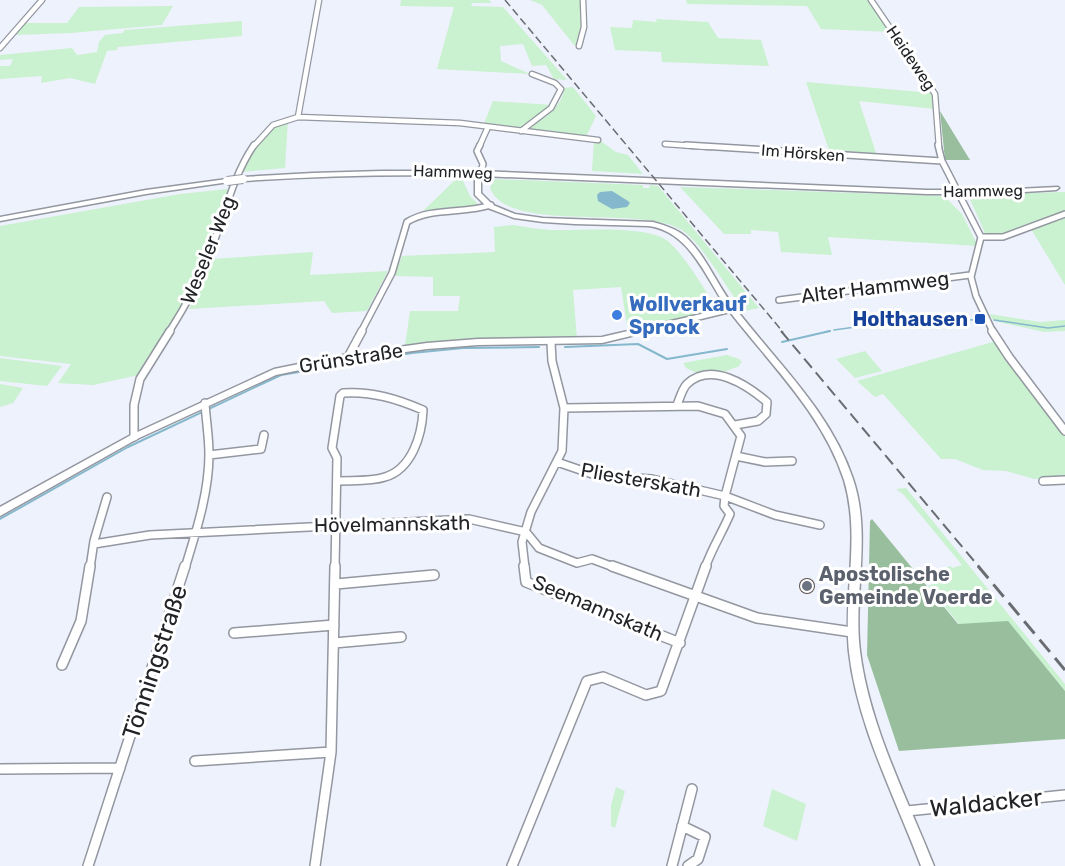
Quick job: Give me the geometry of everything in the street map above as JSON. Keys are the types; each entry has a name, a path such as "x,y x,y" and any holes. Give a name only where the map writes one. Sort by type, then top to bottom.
{"main road":[{"name":"Hammweg","path":"0,219 146,192 227,181 380,171 909,190 1065,188"},
{"path":"482,173 476,189 480,196 489,204 520,218 544,221 637,223 670,230 687,242 732,309 810,407 833,441 848,476 855,510 856,551 852,632 857,670 870,715 928,866"},
{"name":"Grünstraße","path":"0,512 134,437 274,372 348,357 478,342 550,343 602,340 732,309"}],"street":[{"path":"0,48 42,0"},
{"path":"298,117 319,0"},
{"path":"579,46 584,27 583,0"},
{"name":"Heideweg","path":"871,0 935,94 942,161 981,237"},
{"path":"521,131 549,110 561,92 555,83 532,74"},
{"name":"Weseler Weg","path":"134,437 134,405 140,379 192,296 210,254 243,161 258,139 273,125 298,117 460,123 598,140"},
{"path":"482,173 483,164 477,151 488,127"},
{"name":"Im Hörsken","path":"665,144 942,161"},
{"path":"348,357 392,273 407,222 418,215 476,211 489,204"},
{"path":"1065,214 1003,237 981,237 981,246 970,275 987,321 1065,431"},
{"name":"Alter Hammweg","path":"779,300 970,275"},
{"path":"526,532 531,512 562,451 564,408 552,361 550,343"},
{"path":"564,408 698,406 725,414 735,425 758,421 766,414 767,402 750,386 721,375 698,375 686,385 677,405"},
{"path":"315,866 331,752 337,481 337,458 332,448 339,403 343,393 380,393 423,410 423,427 404,467 395,474 382,478 337,481"},
{"name":"Tönningstraße","path":"88,866 196,533 205,492 209,455 205,403"},
{"name":"Seemannskath","path":"512,866 587,681 603,677 646,696 661,691 714,543 721,536 730,514 724,506 725,496 741,436 735,425"},
{"path":"209,455 261,449 264,435"},
{"path":"736,456 765,462 792,461"},
{"name":"Pliesterskath","path":"557,462 598,476 652,479 725,496 775,515 820,525"},
{"path":"1043,481 1065,480"},
{"path":"62,665 77,638 86,608 94,544 107,497"},
{"name":"Hövelmannskath","path":"94,544 150,535 469,519 526,532 539,548 577,563 592,559 757,618 852,632"},
{"name":"Seemannskath","path":"526,532 522,542 526,582 680,643"},
{"path":"336,584 434,575"},
{"path":"234,633 334,625"},
{"path":"334,644 401,637"},
{"path":"195,761 331,752"},
{"path":"0,769 120,768"},
{"path":"672,866 692,789"},
{"name":"Waldacker","path":"907,811 1065,795"},
{"path":"681,826 705,837 698,859 688,866"}],"green space":[{"path":"401,0 489,0 492,3 472,3 471,6 503,7 567,80 554,79 546,65 532,66 523,44 500,46 501,61 530,74 437,69 454,7 400,6"},
{"path":"530,0 580,0 581,27 577,45 574,45 542,5"},
{"path":"686,0 868,0 891,32 821,29 807,6 687,4"},
{"path":"173,6 162,25 71,33 14,35 23,23 67,23 79,7"},
{"path":"656,19 708,22 718,38 761,40 769,66 662,62 661,52 615,50 610,27 632,28 633,20 657,22"},
{"path":"242,21 242,36 118,47 117,50 107,51 95,84 70,78 41,83 42,76 0,79 0,66 10,66 13,59 0,60 0,55 72,48 77,55 97,52 99,42 105,35 123,33 124,30"},
{"path":"806,82 932,93 935,109 859,101 877,156 830,153"},
{"path":"573,87 596,116 586,137 527,130 556,107 564,88"},
{"path":"493,101 552,105 520,130 483,126"},
{"path":"940,111 970,160 945,160"},
{"path":"288,120 285,168 241,172 265,134"},
{"path":"594,141 602,142 616,152 628,155 643,174 592,171"},
{"path":"457,178 462,179 470,196 481,207 421,213"},
{"path":"494,179 643,185 643,188 649,188 650,185 658,186 759,308 744,311 705,254 680,229 660,222 546,215 521,210 501,202 490,188"},
{"path":"680,187 944,196 962,214 978,246 828,237 832,255 781,252 778,232 751,230 751,234 724,234"},
{"path":"228,189 208,252 189,295 139,375 93,385 58,383 71,364 0,356 0,226 180,194"},
{"path":"1065,192 1065,212 1000,235 985,233 968,195"},
{"path":"1065,216 1065,285 1031,229"},
{"path":"513,225 550,230 630,231 660,236 669,242 683,258 718,310 628,332 621,287 573,290 577,339 478,338 405,346 410,311 458,311 460,296 433,296 433,277 394,276 402,256 495,252 494,227"},
{"path":"313,252 310,275 388,271 367,311 332,313 324,301 189,309 212,259"},
{"path":"989,314 1040,322 1065,320 1065,331 1044,332 994,321"},
{"path":"996,341 1065,437 1065,477 1034,479 1006,471 983,470 955,459 941,459 883,394 875,397 857,381"},
{"path":"865,351 882,371 855,378 836,359"},
{"path":"727,355 742,362 738,367 716,375 694,371 686,368 683,363"},
{"path":"0,358 62,366 47,386 0,381"},
{"path":"0,384 23,388 13,403 0,407"},
{"path":"906,488 1065,684 1065,691 1008,622 959,624 928,586 939,582 932,573 950,566 952,568 962,565 904,495 896,489"},
{"path":"872,519 958,624 1008,621 1065,691 1065,739 899,751 867,655 870,521"},
{"path":"616,787 625,791 615,828 611,826 611,805"},
{"path":"772,789 806,804 797,841 763,826"}],"water":[{"path":"612,191 630,203 627,207 612,209 598,201 597,195 600,192"}],"building":[{"name":"Apostolische Gemeinde Voerde","path":"807,578 813,580 815,586 813,592 807,594 801,592 799,586 801,580"}],"waterway":[{"path":"834,330 912,319 980,320"},
{"path":"994,320 1048,328 1065,326"},
{"path":"782,342 830,331 825,332"},
{"path":"565,347 638,344 667,359 727,349"},
{"path":"0,519 128,447 281,375 412,353 463,348 539,347"}],"railway":[{"path":"505,0 783,332"},
{"path":"781,331 980,568"},
{"path":"978,566 1065,670"}],"place":[{"name":"Wollverkauf Sprock","path":"617,315"},
{"name":"Holthausen","path":"980,319"},
{"name":"Apostolische Gemeinde Voerde","path":"807,586"}]}
